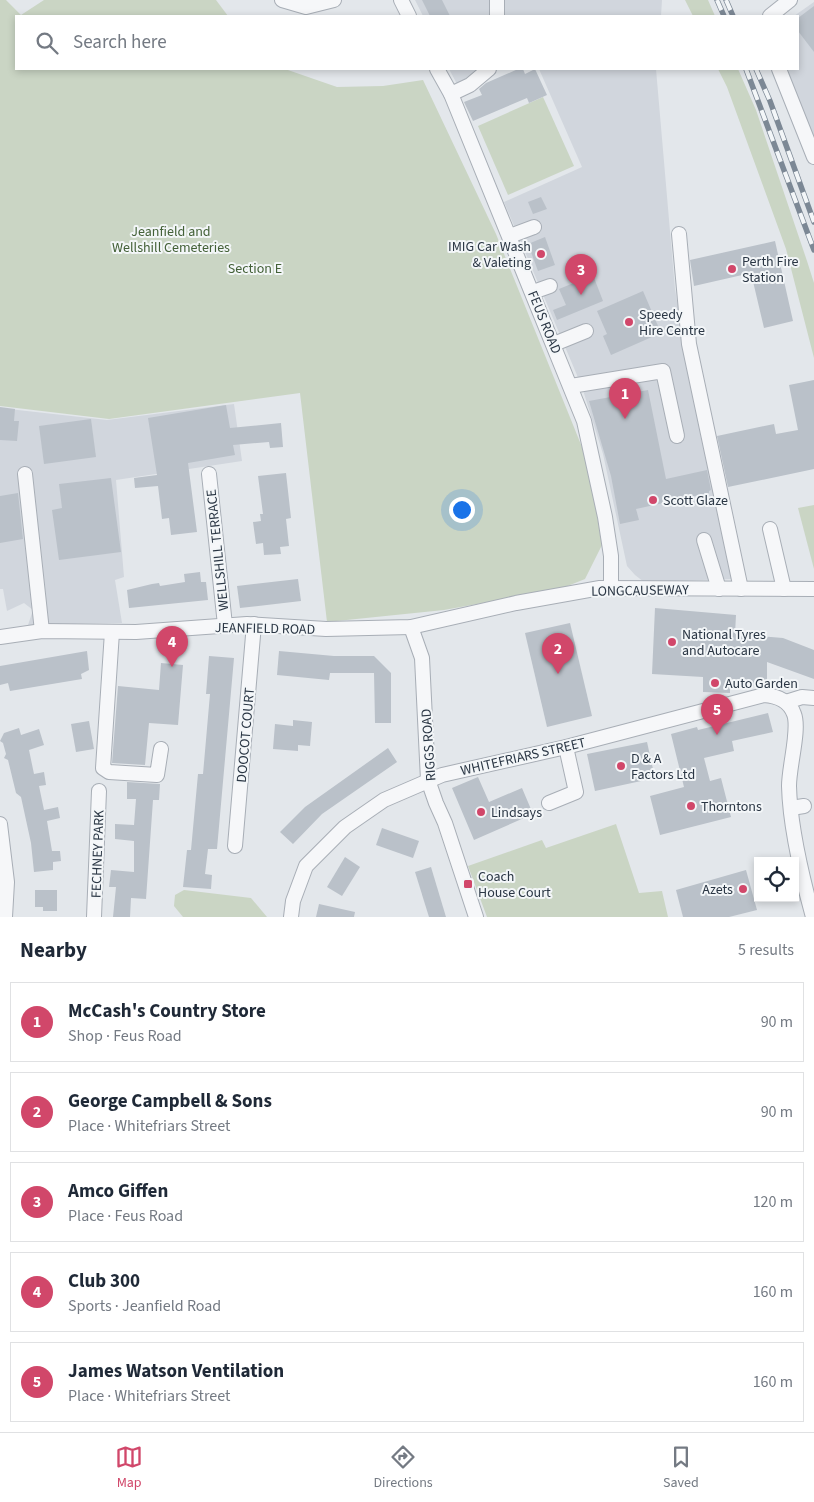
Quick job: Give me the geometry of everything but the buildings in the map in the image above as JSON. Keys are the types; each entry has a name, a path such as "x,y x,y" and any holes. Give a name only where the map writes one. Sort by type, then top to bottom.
{"street":[{"path":"282,0 314,11 334,0"},
{"path":"401,0 408,15"},
{"path":"497,0 497,15"},
{"path":"771,15 790,0"},
{"name":"FEUS ROAD","path":"438,70 451,94 584,421 597,474 611,556 611,588"},
{"path":"451,94 470,85 488,70"},
{"path":"779,70 814,157"},
{"path":"510,236 534,227"},
{"path":"679,234 688,335 741,589"},
{"path":"533,292 550,286"},
{"path":"554,344 586,331"},
{"path":"570,386 663,371 677,436"},
{"path":"25,474 42,631"},
{"name":"WELLSHILL TERRACE","path":"209,474 226,626"},
{"path":"770,529 784,589"},
{"path":"704,540 719,589"},
{"name":"LONGCAUSEWAY","path":"411,627 516,603 611,588 814,589"},
{"name":"JEANFIELD ROAD","path":"0,637 42,631 112,632 254,624 326,629 411,627"},
{"name":"DOOCOT COURT","path":"235,846 254,624"},
{"name":"RIGGS ROAD","path":"411,627 422,658 428,780 445,822 476,917"},
{"path":"112,632 102,768 109,772 157,775 161,748"},
{"name":"WHITEFRIARS STREET","path":"291,917 294,901 306,866 345,827 384,800 428,780 442,775 566,747 764,695 775,696 786,702"},
{"path":"813,917 793,828 798,807 789,767 797,726 794,713 786,702 802,697 814,698"},
{"path":"550,804 576,792 566,747"},
{"name":"FECHNEY PARK","path":"94,917 99,791"},
{"path":"0,824 7,882 5,917"}],"shaded area":[{"path":"415,0 662,0 661,15 422,15"},
{"path":"814,2 814,160 787,70 799,70 799,15 795,15"},
{"path":"450,70 497,70 458,86"},
{"path":"539,70 656,70 675,289 693,398 732,579 644,582 627,566 603,454 582,387 504,202 582,167"},
{"path":"234,404 242,461 116,480 124,577 115,580 122,623 58,624 27,628 33,610 24,603 7,611 3,589 0,589 0,408 107,420"}],"green space":[{"name":"Jeanfield and Wellshill Cemeteries","path":"0,0 6,0 21,15 15,15 15,70 288,70 337,87 383,86 423,80 496,234 588,462 602,545 585,579 560,589 444,610 327,622 300,393 109,419 0,406"},
{"name":"Jeanfield and Wellshill Cemeteries","path":"44,0 216,0 227,15 21,15"},
{"path":"685,0 708,0 715,15 692,15"},
{"path":"718,70 738,70 756,110 807,261 814,283 814,358 786,249 727,87"},
{"path":"543,97 574,166 508,195 478,126"},
{"path":"814,505 814,569 798,508"},
{"path":"616,824 639,893 662,891 668,917 487,917 468,866 542,840 546,848"},
{"path":"184,890 251,898 267,917 183,917 174,906 175,895"}],"railway":[{"path":"717,0 724,15"},
{"path":"726,0 733,15"},
{"path":"746,70 814,250"},
{"path":"756,70 770,101 814,222"}],"place":[{"name":"IMIG Car Wash & Valeting","path":"541,254"},
{"name":"Perth Fire Station","path":"732,269"},
{"name":"Amco Giffen","path":"581,295"},
{"name":"Speedy Hire Centre","path":"629,322"},
{"name":"McCash's Country Store","path":"625,419"},
{"name":"Scott Glaze","path":"653,500"},
{"name":"National Tyres and Autocare","path":"672,642"},
{"name":"Club 300","path":"172,667"},
{"name":"George Campbell & Sons","path":"558,674"},
{"name":"Auto Garden","path":"715,683"},
{"name":"James Watson Ventilation","path":"717,735"},
{"name":"D & A Factors Ltd","path":"621,766"},
{"name":"Thorntons","path":"691,806"},
{"name":"Lindsays","path":"481,812"},
{"name":"Coach House Court","path":"468,884"},
{"name":"Azets","path":"743,889"}],"park label":[{"name":"Section E","path":"255,268"}]}
